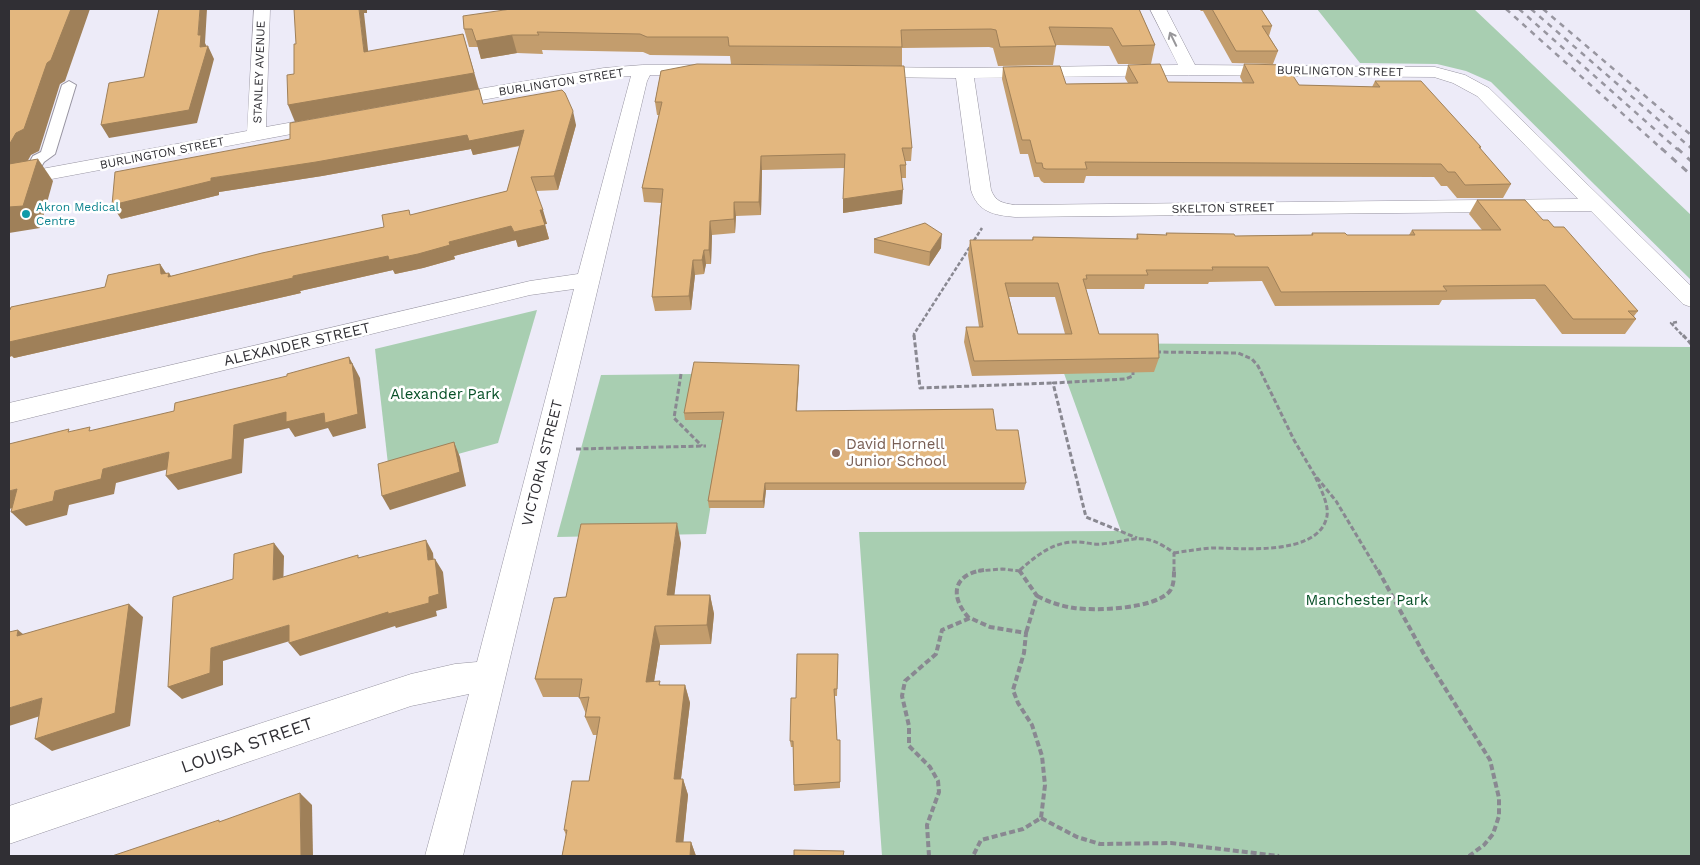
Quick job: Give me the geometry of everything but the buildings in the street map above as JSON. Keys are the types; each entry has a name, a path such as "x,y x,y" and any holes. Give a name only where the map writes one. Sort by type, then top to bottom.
{"street":[{"name":"STANLEY AVENUE","path":"256,135 262,9"},
{"path":"1158,9 1189,70"},
{"name":"BURLINGTON STREET","path":"430,104 604,73 643,70 728,70"},
{"name":"VICTORIA STREET","path":"444,856 587,280 638,81 643,70"},
{"name":"BURLINGTON STREET","path":"846,72 964,73 1189,70 1435,72 1459,79 1483,92 1595,205 1688,309"},
{"path":"964,73 980,190 984,201 994,209"},
{"name":"BURLINGTON STREET","path":"9,181 343,120"},
{"name":"SKELTON STREET","path":"994,209 1595,205"},
{"name":"ALEXANDER STREET","path":"9,413 530,288 587,280"},
{"name":"LOUISA STREET","path":"9,826 411,690 455,680 489,676"}],"lane":[{"path":"28,177 38,159 48,154 69,85"}],"path":[{"path":"994,209 914,334 920,388 1130,378 1133,376 1133,362"},
{"path":"1688,309 1671,324 1691,344"},
{"path":"1147,352 1238,353 1252,359 1258,366 1286,426 1314,474 1336,501 1379,572 1425,656 1490,760 1499,798 1499,816 1493,834 1484,845 1469,856"},
{"path":"546,450 704,446 674,418 681,374"},
{"path":"1053,383 1086,517 1137,538"},
{"path":"1020,570 1044,550 1062,543 1078,542 1099,545 1143,536 1158,541 1174,553 1201,548 1290,546 1312,537 1324,526 1327,510 1314,474"},
{"path":"1026,633 992,628 970,618 960,607 956,591 958,583 964,577 976,571 1007,568 1020,570 1037,596 1050,602 1089,609 1151,602 1169,591 1172,584 1174,553"},
{"path":"1037,596 1026,633 1024,653 1013,690 1018,703 1032,725 1042,756 1045,785 1041,818"},
{"path":"929,856 928,825 939,792 938,781 930,767 909,746 909,726 902,696 905,681 936,654 942,630 970,618"},
{"path":"973,856 981,840 1023,829 1041,818"},
{"path":"1041,818 1077,837 1100,844 1171,842 1279,856"}],"green space":[{"path":"1317,9 1474,9 1691,215 1691,280 1491,82 1466,71 1437,64 1360,63"},
{"name":"Alexander Park","path":"537,310 498,443 389,473 375,349"},
{"name":"Manchester Park","path":"1053,343 1691,347 1691,856 882,856 859,532 1121,531"},
{"path":"695,374 725,420 706,534 557,537 601,375"}],"railway":[{"path":"1506,9 1663,150"},
{"path":"1519,9 1678,150"},
{"path":"1531,9 1691,148"},
{"path":"1543,9 1691,135"},
{"path":"1661,148 1691,175"},
{"path":"1677,148 1691,161"}],"place":[{"name":"Akron Medical Centre","path":"26,214"},
{"name":"David Hornell Junior School","path":"836,453"}]}
